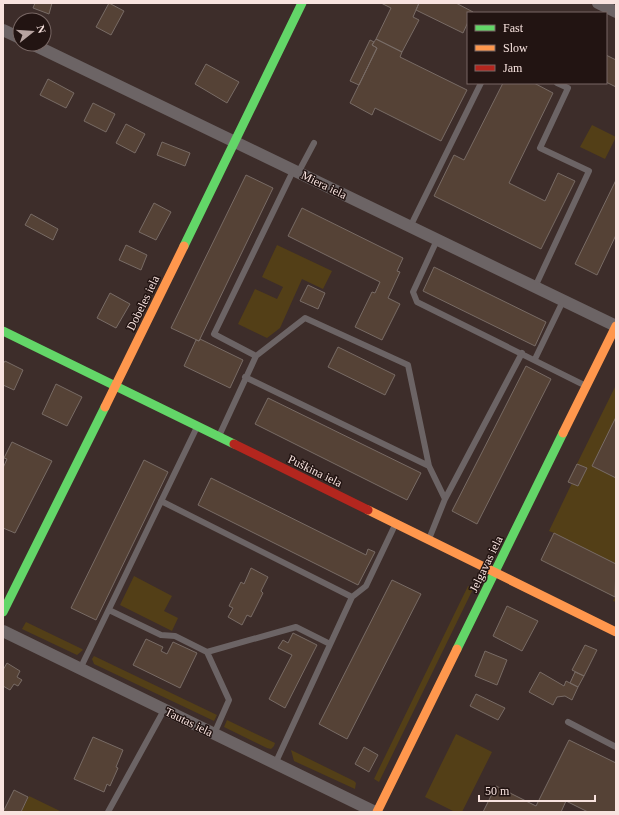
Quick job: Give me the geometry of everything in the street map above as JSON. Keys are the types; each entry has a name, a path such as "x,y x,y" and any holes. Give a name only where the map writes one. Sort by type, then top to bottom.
{"street":[{"name":"Dobeles iela","path":"3,612 116,386 302,3"},
{"path":"600,3 616,12"},
{"name":"Miera iela","path":"48,52 616,326"},
{"name":"Jelgavas iela","path":"376,812 616,326"},
{"name":"Puškina iela","path":"3,331 616,632"},
{"name":"Tautas iela","path":"3,631 376,812"}],"lane":[{"path":"410,227 481,84"},
{"path":"535,287 589,171 540,148 568,88 560,84"},
{"path":"256,356 214,334 295,172 314,143"},
{"path":"437,240 413,292 417,302 586,386"},
{"path":"534,359 563,301"},
{"path":"219,436 256,356 305,318 408,365 429,466 445,499"},
{"path":"429,540 445,499 522,353"},
{"path":"246,377 429,466"},
{"path":"80,669 198,426"},
{"path":"162,501 352,597"},
{"path":"275,764 352,597 366,586 396,524"},
{"path":"109,610 161,635 175,636 207,652 229,700 214,734"},
{"path":"207,652 296,627 330,644"},
{"path":"108,812 164,710"},
{"path":"568,722 616,747"}],"shaded area":[{"path":"592,125 616,137 605,159 580,147"},
{"path":"277,245 332,271 323,289 302,279 280,328 267,338 238,324 255,289 277,299 283,287 262,277"},
{"path":"616,385 616,602 613,601 615,597 541,560 554,533 549,531 572,483 568,482"},
{"path":"134,576 172,596 164,611 178,618 172,631 120,605"},
{"path":"468,586 473,589 379,782 374,779"},
{"path":"26,622 83,650 77,655 22,629"},
{"path":"94,656 217,715 214,721 94,664 92,659"},
{"path":"227,720 275,743 274,746 271,749 267,748 224,727"},
{"path":"456,734 492,752 462,812 455,812 425,797"},
{"path":"291,750 354,781 356,783 355,789 294,761"},
{"path":"29,796 62,812 21,812"}],"building":[{"path":"35,3 52,3 50,12 44,12 33,8"},
{"path":"109,3 124,11 111,35 96,27"},
{"path":"381,3 419,3 413,17 419,20 402,52 376,39 391,8"},
{"path":"419,3 456,3 473,12 467,12 467,24 463,33 416,10"},
{"path":"376,39 402,52 400,57 467,90 441,141 375,108 372,115 350,103 377,48 372,45"},
{"path":"370,40 374,42 372,45 377,48 359,85 350,81"},
{"path":"607,56 616,60 616,87 607,82"},
{"path":"206,64 239,82 227,103 195,84"},
{"path":"48,79 74,93 66,108 40,95"},
{"path":"502,84 536,84 553,93 509,183 545,201 558,173 575,181 541,249 434,196 454,155 464,160"},
{"path":"93,103 115,114 106,132 84,121"},
{"path":"126,124 145,134 135,153 116,143"},
{"path":"162,142 190,153 185,166 157,155"},
{"path":"246,175 273,188 199,341 171,328"},
{"path":"616,180 616,235 597,275 575,264"},
{"path":"154,203 171,212 156,240 139,232"},
{"path":"302,208 403,258 397,271 400,272 388,298 400,304 382,340 355,327 372,292 375,293 380,282 288,236"},
{"path":"31,214 58,229 53,240 25,225"},
{"path":"126,245 147,255 141,270 119,260"},
{"path":"434,267 546,322 535,346 423,291"},
{"path":"308,285 325,293 318,309 300,301"},
{"path":"110,293 130,304 116,328 97,318"},
{"path":"200,339 243,360 230,388 184,366 196,340 199,341"},
{"path":"338,347 395,375 385,395 328,367"},
{"path":"5,361 23,370 14,390 3,385 3,364"},
{"path":"526,366 551,379 477,524 452,511"},
{"path":"56,384 82,397 67,426 42,414"},
{"path":"268,398 421,473 407,500 255,424"},
{"path":"616,417 616,478 592,466"},
{"path":"12,442 52,461 15,533 3,528 3,468 7,459 4,458"},
{"path":"144,460 168,472 96,620 71,608"},
{"path":"577,464 587,468 578,486 568,482"},
{"path":"211,478 366,555 368,549 375,552 358,585 198,505"},
{"path":"554,533 616,564 615,597 541,560"},
{"path":"251,568 268,577 261,591 263,593 251,617 247,615 242,625 228,617 233,608 229,606 241,582 244,584"},
{"path":"392,580 421,594 347,739 319,724"},
{"path":"507,606 538,621 522,651 493,636"},
{"path":"293,633 317,645 285,708 269,699 292,655 278,648 283,640 288,643"},
{"path":"146,639 163,647 161,651 167,654 173,642 197,653 180,688 133,665"},
{"path":"585,645 597,650 584,676 572,670"},
{"path":"485,651 507,660 497,685 475,676"},
{"path":"7,663 20,671 17,677 22,680 18,686 14,684 10,690 3,686 3,670"},
{"path":"540,672 564,686 566,681 578,687 572,700 565,696 557,697 553,705 529,692"},
{"path":"575,672 584,676 578,687 570,683"},
{"path":"476,694 505,708 498,720 470,706"},
{"path":"93,737 123,750 116,767 118,768 110,786 107,784 104,792 74,779"},
{"path":"569,740 616,763 616,812 588,812 566,801 561,812 483,812 496,786 536,806"},
{"path":"364,747 378,755 369,772 355,764"},
{"path":"14,790 28,797 21,812 3,812"}],"traffic: fast":[{"path":"184,246 302,3"},
{"path":"3,331 234,444"},
{"path":"3,612 105,407"},
{"path":"457,649 563,433"}],"traffic: slow":[{"path":"105,407 184,246"},
{"path":"563,433 616,326"},
{"path":"368,510 616,632"},
{"path":"377,812 457,649"}],"traffic: jam":[{"path":"234,444 368,510"}]}
